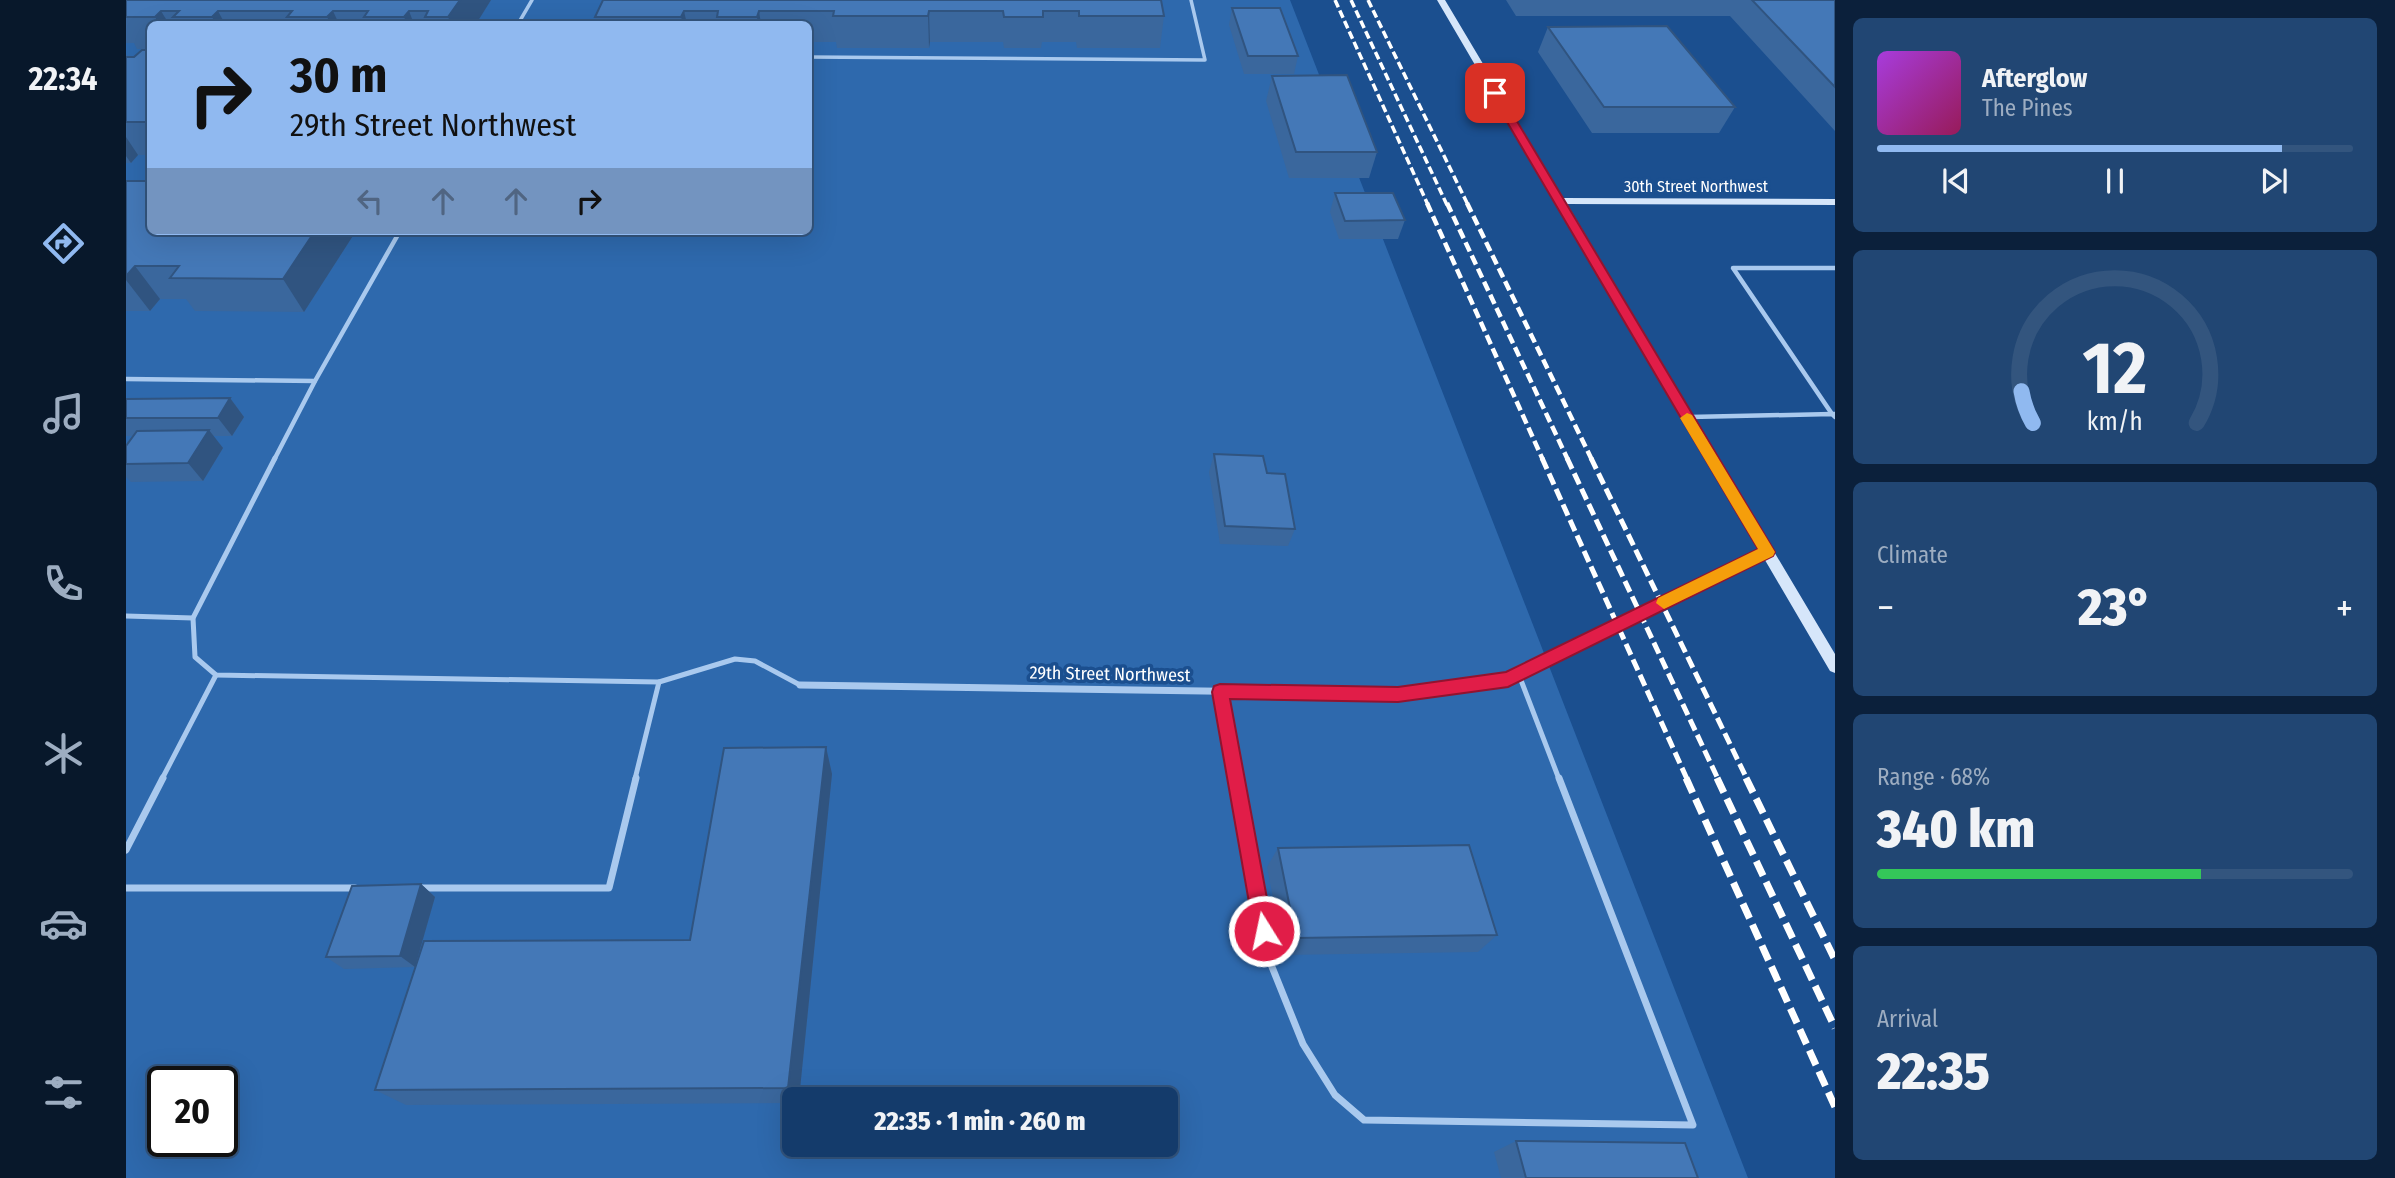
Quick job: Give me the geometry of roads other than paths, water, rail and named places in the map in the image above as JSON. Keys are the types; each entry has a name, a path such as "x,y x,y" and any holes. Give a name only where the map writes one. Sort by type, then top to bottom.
{"street":[{"path":"1440,0 1835,667"},
{"name":"30th Street Northwest","path":"1558,201 1835,202"},
{"name":"29th Street Northwest","path":"800,685 1398,694 1508,679 1767,552"}],"lane":[{"path":"520,21 532,0"},
{"path":"812,57 1205,60 1191,0"},
{"path":"398,235 315,381 193,618 195,657 216,675 659,682 736,659 755,662 800,685"},
{"path":"1834,415 1733,268 1835,268"},
{"path":"126,379 315,381"},
{"path":"1687,417 1834,415"},
{"path":"126,616 193,618"},
{"path":"126,850 216,675"},
{"path":"1220,692 1268,957 1303,1044 1335,1095 1364,1120 1693,1125 1519,675"},
{"path":"415,888 608,888 659,682"},
{"path":"126,888 360,888"}],"railway":[{"path":"1335,0 1428,205"},
{"path":"1351,0 1447,205"},
{"path":"1368,0 1468,205"},
{"path":"1427,203 1543,460"},
{"path":"1447,203 1568,460"},
{"path":"1467,203 1592,460"},
{"path":"1542,458 1687,779"},
{"path":"1567,458 1718,779"},
{"path":"1591,458 1747,779"},
{"path":"1686,778 1835,1107"},
{"path":"1717,778 1835,1028"},
{"path":"1746,778 1835,960"}]}
